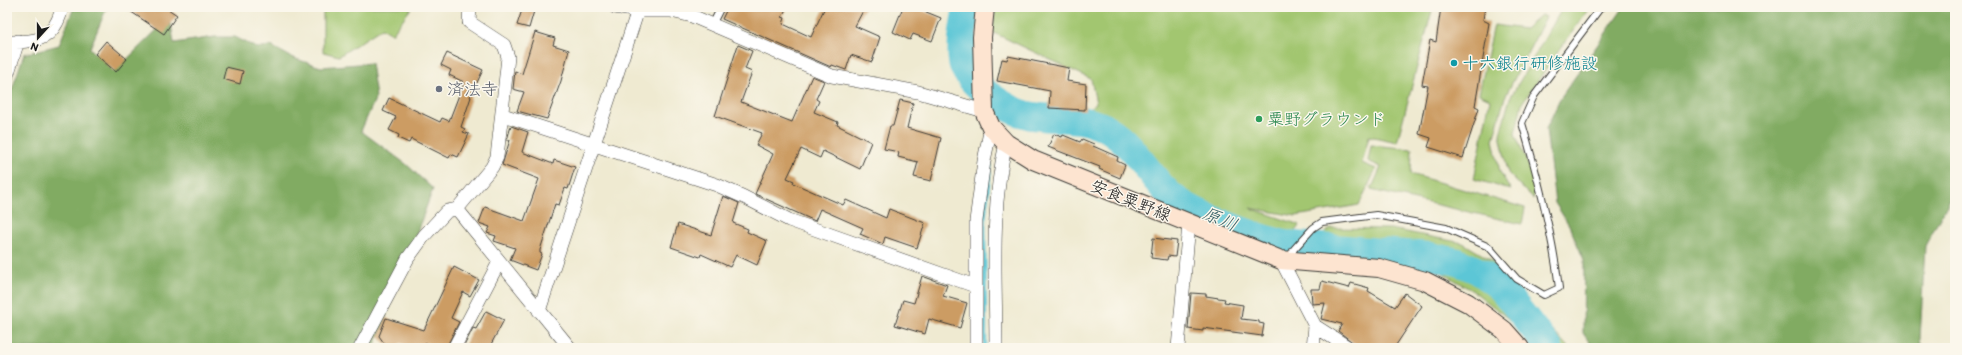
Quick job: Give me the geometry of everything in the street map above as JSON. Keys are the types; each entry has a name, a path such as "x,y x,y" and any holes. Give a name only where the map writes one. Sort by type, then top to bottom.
{"main road":[{"path":"985,7 982,37 986,113"},
{"name":"安食粟野線","path":"986,113 1006,143 1033,160 1189,224 1287,256 1379,268 1425,281 1468,303 1504,330 1520,348"}],"street":[{"path":"7,76 12,41 39,40 52,32 62,11 61,7"},
{"path":"360,348 408,258 424,236 447,211 457,209 492,167 498,156 508,57 504,46 469,22 470,7"},
{"path":"615,7 671,11 692,16 832,76 918,92 986,113 984,161 976,221 976,348"},
{"path":"539,310 639,9"},
{"path":"503,115 717,185 789,220 976,286"},
{"path":"996,348 996,214 999,172 1006,143"},
{"path":"457,209 570,348"},
{"path":"1178,348 1189,224"},
{"path":"1287,256 1314,326 1313,348"},
{"path":"454,348 499,262"},
{"path":"1314,326 1349,348"}],"lane":[{"path":"712,25 721,7"},
{"path":"1287,256 1313,228 1322,222 1376,215 1446,228 1489,247 1517,278 1544,295 1559,288 1541,184 1522,123 1534,96 1601,7"}],"green space":[{"path":"72,7 107,7 90,48 114,72 170,17 174,43 215,37 235,37 257,48 271,46 293,58 321,67 371,63 376,97 361,131 406,164 433,189 374,348 7,348 7,104 24,54 59,45 73,10"},
{"path":"323,7 412,7 392,34 382,28 339,56 323,52"},
{"name":"粟野グラウンド","path":"996,7 1433,7 1397,142 1369,136 1362,163 1376,169 1359,205 1296,216 1250,208 1300,225 1282,247 1188,213 1157,187 1108,127 1088,123 1089,110 1096,103 1091,79 992,32"},
{"path":"1563,7 1590,7 1522,103 1515,134 1537,185 1533,199 1508,173 1500,134 1510,98"},
{"path":"1624,7 1955,7 1955,190 1925,246 1920,339 1922,348 1593,348 1583,333 1584,260 1569,225 1555,203 1546,129 1561,97"},
{"path":"1541,15 1546,17 1505,97 1493,140 1500,172 1511,190 1474,179 1490,99 1479,94 1494,25 1525,29"},
{"path":"1371,145 1412,149 1411,174 1525,208 1522,224 1371,190 1381,167 1368,161"},
{"path":"1331,228 1391,229 1463,243 1501,266 1520,297 1569,348 1537,348 1520,328 1476,293 1438,270 1396,261 1307,249"}],"building":[{"path":"124,7 165,7 177,15 164,34"},
{"path":"523,7 534,11 529,28 517,25"},
{"path":"728,7 787,7 782,17 785,18 783,24 811,37 825,7 865,7 855,26 880,37 872,62 851,55 846,70 832,65 831,67 722,19"},
{"path":"903,7 914,7 941,18 932,41 913,34 910,40 893,32"},
{"name":"十六銀行研修施設","path":"1441,7 1485,7 1483,20 1489,23 1475,106 1479,108 1463,158 1428,147 1431,138 1419,134 1428,86 1422,85 1430,40 1436,42"},
{"path":"535,32 555,38 553,45 569,50 561,81 547,119 517,111 524,92 513,89 515,71 522,74"},
{"path":"106,41 127,59 116,72 95,54"},
{"path":"738,45 752,51 745,69 752,72 741,102 792,122 812,76 824,81 816,99 819,101 814,112 838,122 837,125 871,142 860,169 823,151 820,158 801,149 787,178 794,181 793,183 843,205 846,200 886,218 889,209 925,223 917,248 885,237 883,244 860,234 863,228 820,209 815,221 755,194 773,154 756,145 762,133 715,116"},
{"path":"447,53 483,70 470,97 461,127 465,129 463,132 469,134 458,157 451,154 449,158 411,139 409,143 398,138 399,135 389,130 396,117 383,111 389,98 440,122 442,118 449,121 464,82 449,75 451,70 441,65"},
{"path":"1008,56 1069,68 1067,81 1086,84 1085,110 1049,108 1050,91 997,81 1002,59 1007,60"},
{"path":"226,67 243,71 240,84 223,79"},
{"path":"900,100 913,103 907,128 941,138 931,181 914,177 918,162 898,157 899,152 884,149 890,126 893,126"},
{"path":"511,126 528,132 522,152 553,164 554,160 575,167 568,189 565,188 559,205 555,204 540,250 540,253 542,254 536,270 510,260 515,248 494,241 496,236 487,233 490,227 479,223 485,207 524,221 539,179 502,165 510,140 507,140"},
{"path":"1054,134 1062,137 1063,135 1080,142 1082,139 1094,144 1093,146 1118,157 1117,161 1125,165 1120,178 1099,169 1100,167 1048,147"},
{"path":"723,196 739,203 733,223 748,229 747,232 767,241 757,265 736,255 730,267 701,254 700,257 671,247 678,224 711,235"},
{"path":"1153,238 1177,241 1175,257 1168,256 1167,260 1151,258"},
{"path":"454,267 479,280 470,296 463,292 451,318 459,322 446,348 438,348 426,343 424,348 413,348 400,343 398,348 396,348 384,343 379,336 386,318 424,330"},
{"path":"922,276 947,285 943,296 967,303 960,328 929,319 925,334 895,325 903,300 914,303"},
{"path":"1322,281 1349,288 1351,283 1369,288 1368,291 1395,307 1405,293 1422,306 1394,348 1360,348 1338,331 1342,324 1321,319 1325,303 1312,304 1311,289 1320,289"},
{"path":"1191,293 1206,294 1206,296 1225,299 1224,302 1243,305 1241,319 1259,321 1259,323 1264,324 1262,336 1203,328 1203,331 1188,329"},
{"path":"486,311 504,320 489,348 463,348 473,328 476,329"}],"waterway":[{"name":"原川","path":"967,7 962,41 962,61 965,69 979,87 999,102 1028,115 1079,120 1108,129 1125,142 1166,191 1176,199 1205,215 1239,230 1284,244 1430,256 1458,262 1481,272 1503,290 1549,348"},
{"path":"985,348 984,221 990,166"}],"place":[{"name":"十六銀行研修施設","path":"1454,63"},
{"name":"済法寺","path":"439,89"},
{"name":"粟野グラウンド","path":"1259,119"}]}
